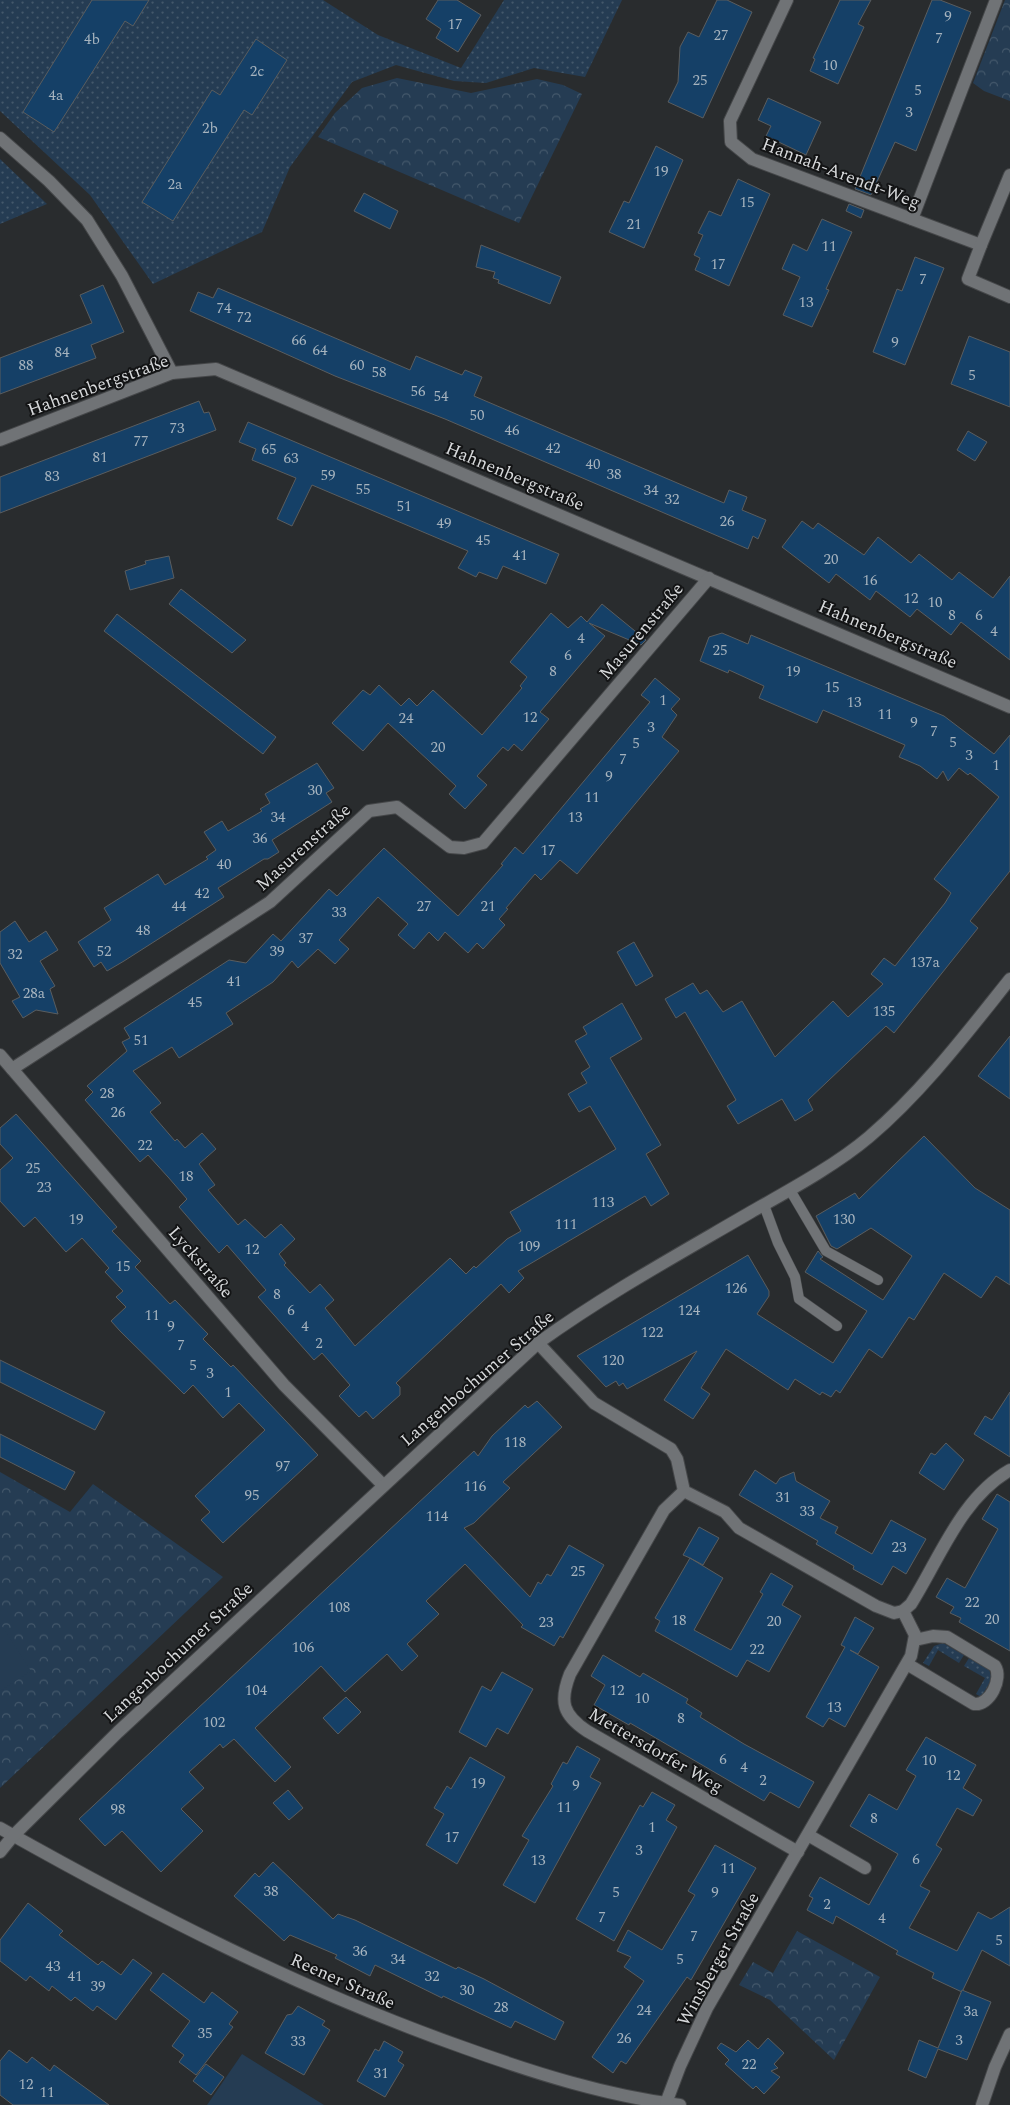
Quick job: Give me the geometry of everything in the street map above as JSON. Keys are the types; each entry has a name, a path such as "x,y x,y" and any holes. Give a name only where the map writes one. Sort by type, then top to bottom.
{"street":[{"name":"Hannah-Arendt-Weg","path":"787,0 730,121 730,142 752,159 981,245"},
{"path":"912,219 996,0"},
{"path":"0,138 49,181 87,220 122,276 172,373"},
{"path":"1010,175 968,279 1010,297"},
{"name":"Hahnenbergstraße","path":"0,440 172,373 216,369 1010,707"},
{"name":"Masurenstraße","path":"12,1069 270,902 369,811 397,807 450,847 464,848 483,843 709,578"},
{"name":"Langenbochumer Straße","path":"0,1852 13,1836 118,1732 538,1342 586,1308 790,1190 868,1138 942,1064 1010,979"},
{"name":"Lyckstraße","path":"0,1055 284,1385 383,1485"},
{"path":"538,1342 594,1404 671,1449 677,1460 684,1491 725,1512 739,1528 889,1612 903,1611 911,1604 968,1506 992,1482 1010,1470"},
{"name":"Mettersdorfer Weg","path":"684,1491 664,1510 570,1674 566,1687 566,1712 572,1722 798,1852"},
{"path":"903,1611 915,1640 933,1636 947,1637 995,1666 998,1673 997,1682 986,1700 981,1704 974,1704 907,1664"},
{"name":"Winsberger Straße","path":"666,2103 680,2066 707,2008 907,1664 915,1640"},
{"name":"Reener Straße","path":"0,1828 234,1952 400,2025 495,2059 584,2086 680,2105"},
{"path":"808,1835 865,1868"},
{"path":"982,2105 995,2067 1010,2034"}],"lane":[{"path":"790,1190 826,1251 878,1280"},
{"path":"764,1205 778,1243 795,1278 799,1298 837,1326"}],"green space":[{"path":"0,0 323,0 378,35 461,68 504,0 622,0 585,77 534,68 486,83 454,81 396,65 352,82 290,167 262,232 153,284 90,195 0,111"},
{"path":"1005,0 1010,0 1010,101 984,91 973,83"},
{"path":"397,78 471,93 537,79 563,85 582,94 519,223 318,137 335,113 362,88"},
{"path":"0,159 47,204 0,224"},
{"path":"0,1472 70,1512 93,1484 223,1577 0,1788"},
{"path":"0,1623 31,1671 0,1691"},
{"path":"943,1643 964,1655 959,1663 938,1650 929,1666 923,1663 934,1646"},
{"path":"969,1658 989,1669 992,1679 981,1697 976,1694 985,1678 964,1666"},
{"path":"797,1931 880,1977 834,2060 770,2000 739,1985 753,1962 773,1973"},
{"path":"242,2054 324,2105 207,2105"}],"building":[{"path":"92,0 149,0 133,26 125,21 54,132 23,112"},
{"path":"438,0 457,0 481,15 458,52 436,38 441,29 426,19"},
{"path":"717,0 727,0 752,12 703,118 668,102 678,82 680,47 688,32 699,37"},
{"path":"840,0 871,0 858,24 864,27 838,84 810,71 815,59 813,58"},
{"path":"932,0 940,0 971,12 916,151 895,142 871,195 855,189"},
{"path":"256,39 287,60 252,115 244,110 173,221 142,202 212,90 220,95"},
{"path":"768,98 821,122 806,155 766,136 771,126 758,120"},
{"path":"656,146 683,160 644,248 609,232 624,201 629,203"},
{"path":"738,179 770,194 729,286 695,270 700,258 694,255 703,235 698,233 709,211 721,216"},
{"path":"364,193 398,211 390,229 354,211"},
{"path":"849,204 864,210 861,218 846,211"},
{"path":"822,219 852,232 826,289 829,290 812,327 783,315 800,277 782,269 793,244 807,251"},
{"path":"481,245 561,277 550,304 498,283 499,280 493,278 495,272 476,267"},
{"path":"915,257 944,268 905,365 873,352 897,289 902,291"},
{"path":"103,285 124,332 91,345 96,358 0,394 0,358 92,323 80,295"},
{"path":"218,288 410,370 416,356 462,375 465,370 482,377 474,396 724,503 729,490 747,497 742,510 766,520 758,539 753,536 748,549 445,419 335,376 190,311 198,292 213,298"},
{"path":"969,336 1010,352 1010,407 951,384"},
{"path":"199,401 204,413 209,412 216,430 0,513 0,477"},
{"path":"248,422 559,554 546,584 503,566 497,579 479,572 476,577 458,568 468,551 312,485 292,526 277,519 296,478 252,460 256,449 239,442"},
{"path":"968,431 987,442 975,461 957,450"},
{"path":"802,521 813,529 818,523 864,555 878,537 911,563 919,554 952,580 959,572 993,598 1010,576 1010,660 961,622 951,635 917,609 910,617 876,591 870,600 836,574 829,583 782,547"},
{"path":"169,556 174,578 130,590 125,571 146,564 145,561"},
{"path":"181,589 246,640 232,653 169,604"},
{"path":"602,604 646,640 641,645 589,623 605,636 540,712 549,719 522,751 514,744 508,751 503,747 477,776 487,785 465,809 449,794 456,786 388,723 363,751 332,723 363,690 370,695 379,685 401,706 409,698 417,706 433,690 482,735 522,688 520,686 527,677 510,662 551,613 568,628 581,616 587,622"},
{"path":"117,614 276,737 263,754 104,631"},
{"path":"722,633 748,644 751,635 944,716 994,754 1010,735 1010,871 970,921 978,928 894,1033 886,1026 808,1100 813,1110 795,1121 782,1099 738,1124 727,1106 736,1100 685,1012 676,1018 665,999 693,983 700,994 707,990 723,1012 742,1001 775,1057 833,1001 848,1017 883,984 871,974 884,958 895,966 945,903 951,893 934,879 999,797 970,773 968,775 959,768 948,781 943,771 937,779 920,766 899,757 905,745 823,710 817,723 759,698 764,686 729,670 728,673 700,661 709,637"},
{"path":"655,678 680,699 671,709 677,715 662,737 679,751 577,874 560,860 541,880 535,874 506,908 508,909 499,919 505,925 483,949 477,943 468,953 445,932 438,941 429,932 414,949 398,935 408,924 378,897 339,940 349,949 335,964 318,949 298,968 292,961 273,982 226,1013 233,1024 179,1058 172,1047 133,1071 161,1103 150,1112 175,1141 177,1139 185,1148 202,1133 216,1149 199,1164 215,1185 208,1190 238,1225 245,1219 265,1238 281,1224 295,1239 279,1254 286,1263 284,1265 310,1293 320,1284 334,1300 325,1308 355,1346 450,1258 466,1274 474,1266 476,1268 507,1239 521,1231 510,1212 616,1149 590,1106 579,1112 568,1094 587,1083 581,1073 590,1067 575,1041 587,1034 583,1027 622,1003 642,1039 610,1058 661,1145 646,1154 669,1194 651,1206 645,1196 518,1271 524,1278 509,1293 501,1284 396,1383 400,1387 400,1395 373,1419 366,1411 359,1417 339,1396 350,1385 322,1353 314,1360 258,1297 266,1290 227,1245 219,1253 179,1207 187,1199 168,1177 148,1155 140,1162 85,1100 93,1092 87,1086 127,1051 122,1042 130,1038 124,1028 229,960 246,963 273,934 281,941 329,889 337,896 384,848 458,916 503,865 501,864 515,847 523,854 650,702 641,695"},
{"path":"317,763 334,788 326,793 332,802 272,840 279,852 268,859 264,859 218,888 224,897 124,961 107,971 101,962 94,967 78,942 111,920 104,908 158,874 165,885 208,859 206,857 216,850 204,832 222,821 228,831 262,811 260,809 270,803 265,794"},
{"path":"15,921 29,942 46,931 58,950 40,961 55,986 50,989 58,1014 36,1010 23,1018 12,1001 20,997 0,963 0,932"},
{"path":"634,942 653,976 636,986 617,952"},
{"path":"1010,1036 1010,1099 978,1076"},
{"path":"16,1114 117,1227 112,1231 141,1261 135,1267 170,1304 175,1300 208,1334 203,1339 231,1367 233,1365 318,1455 223,1543 201,1520 210,1512 195,1496 265,1430 239,1403 223,1418 193,1385 184,1394 111,1321 126,1307 116,1297 123,1291 105,1272 109,1268 82,1238 66,1252 35,1217 24,1227 0,1201 0,1170 13,1158 0,1144 0,1128"},
{"path":"924,1136 975,1188 1010,1210 1010,1285 996,1276 981,1298 944,1273 914,1320 909,1317 882,1358 869,1349 840,1393 836,1390 831,1397 822,1392 820,1395 795,1379 788,1390 726,1349 701,1388 710,1394 693,1419 664,1400 697,1351 627,1389 623,1383 619,1386 616,1381 606,1387 577,1356 748,1255 769,1291 769,1296 757,1314 833,1363 867,1311 805,1272 818,1251 823,1257 820,1259 883,1300 912,1256 871,1228 837,1249 831,1246 816,1216 855,1193 859,1199"},
{"path":"0,1360 105,1412 95,1430 0,1382"},
{"path":"1010,1392 1010,1457 974,1434 985,1416 992,1420"},
{"path":"537,1401 562,1427 503,1482 510,1488 474,1523 464,1528 530,1597 538,1582 541,1584 547,1574 551,1576 569,1545 604,1565 563,1638 560,1636 554,1646 521,1627 523,1625 465,1564 426,1601 439,1614 407,1644 418,1656 402,1671 387,1654 345,1692 321,1666 255,1728 291,1767 275,1782 234,1739 223,1748 220,1744 189,1772 204,1788 181,1809 203,1831 161,1872 122,1831 105,1846 79,1819 474,1451 478,1456 492,1436 525,1405 528,1408"},
{"path":"0,1434 75,1472 65,1490 0,1457"},
{"path":"946,1443 964,1460 944,1490 919,1473 931,1453 935,1455"},
{"path":"755,1470 776,1484 780,1478 794,1472 796,1481 830,1501 820,1518 838,1527 835,1533 872,1554 891,1520 926,1539 906,1574 893,1566 882,1585 853,1569 854,1566 816,1544 818,1541 739,1495"},
{"path":"997,1494 1010,1502 1010,1651 959,1622 961,1618 950,1613 954,1607 936,1597 947,1578 965,1588 998,1529 982,1519"},
{"path":"699,1527 719,1538 703,1565 683,1555"},
{"path":"690,1558 723,1578 694,1630 731,1650 763,1594 760,1592 771,1573 793,1586 782,1605 801,1616 769,1672 747,1660 737,1677 655,1631 660,1621 655,1618"},
{"path":"855,1617 874,1628 858,1654 850,1650 879,1667 845,1727 829,1718 823,1727 806,1717 845,1647 841,1645"},
{"path":"603,1655 640,1677 643,1673 688,1699 686,1703 702,1713 700,1717 744,1744 814,1782 799,1808 770,1792 764,1801 630,1723 629,1725 594,1705 605,1685 591,1676"},
{"path":"502,1672 533,1689 508,1734 497,1728 486,1747 459,1732 482,1686 491,1691"},
{"path":"346,1697 361,1712 338,1734 323,1718"},
{"path":"926,1737 976,1765 963,1788 982,1800 973,1816 957,1808 936,1845 942,1849 920,1886 930,1891 909,1928 957,1951 978,1912 991,1919 1010,1907 1010,1966 982,1950 962,1992 932,1978 934,1973 896,1954 898,1951 836,1916 833,1924 807,1910 813,1898 809,1896 820,1877 869,1905 898,1854 850,1826 869,1794 897,1810 916,1776 906,1770"},
{"path":"577,1746 600,1759 590,1777 601,1783 535,1903 503,1885 529,1840 522,1836 553,1786 551,1784 563,1762 567,1764"},
{"path":"470,1757 505,1777 457,1864 426,1845 444,1814 434,1808 447,1786 451,1789"},
{"path":"288,1790 303,1808 289,1820 273,1803"},
{"path":"652,1792 675,1805 666,1820 677,1827 614,1941 576,1919 640,1805 643,1807"},
{"path":"715,1845 756,1868 691,1980 687,1977 626,2064 621,2061 613,2073 592,2057 644,1981 624,1967 631,1957 617,1951 628,1930 662,1950 695,1895 688,1891"},
{"path":"273,1862 333,1919 338,1914 355,1920 456,1969 458,1967 484,1979 564,2022 555,2040 515,2021 511,2028 443,1996 442,1998 375,1965 370,1976 335,1958 337,1955 290,1935 284,1941 234,1896 255,1873 259,1877"},
{"path":"28,1903 63,1931 59,1935 98,1965 102,1961 121,1975 133,1959 152,1973 116,2020 97,2006 93,2011 75,1997 71,2001 52,1986 49,1991 30,1976 26,1981 0,1961 0,1940"},
{"path":"163,1973 204,2003 212,1992 238,2012 229,2024 233,2027 196,2075 179,2062 184,2055 172,2046 190,2021 150,1990"},
{"path":"962,1990 991,2002 967,2060 938,2049 926,2078 908,2070 919,2040 938,2048"},
{"path":"298,2006 325,2021 322,2025 330,2030 304,2075 265,2053 287,2015 292,2014"},
{"path":"768,2038 784,2053 774,2064 778,2068 771,2071 780,2077 764,2094 756,2086 753,2089 725,2064 729,2060 717,2048 721,2043 736,2052 748,2040 758,2049"},
{"path":"384,2041 403,2052 398,2061 404,2065 385,2097 357,2081 375,2049 379,2051"},
{"path":"9,2050 27,2063 32,2057 50,2071 54,2065 109,2105 13,2105 0,2095 0,2061"},
{"path":"206,2064 224,2077 211,2095 193,2081"}]}
